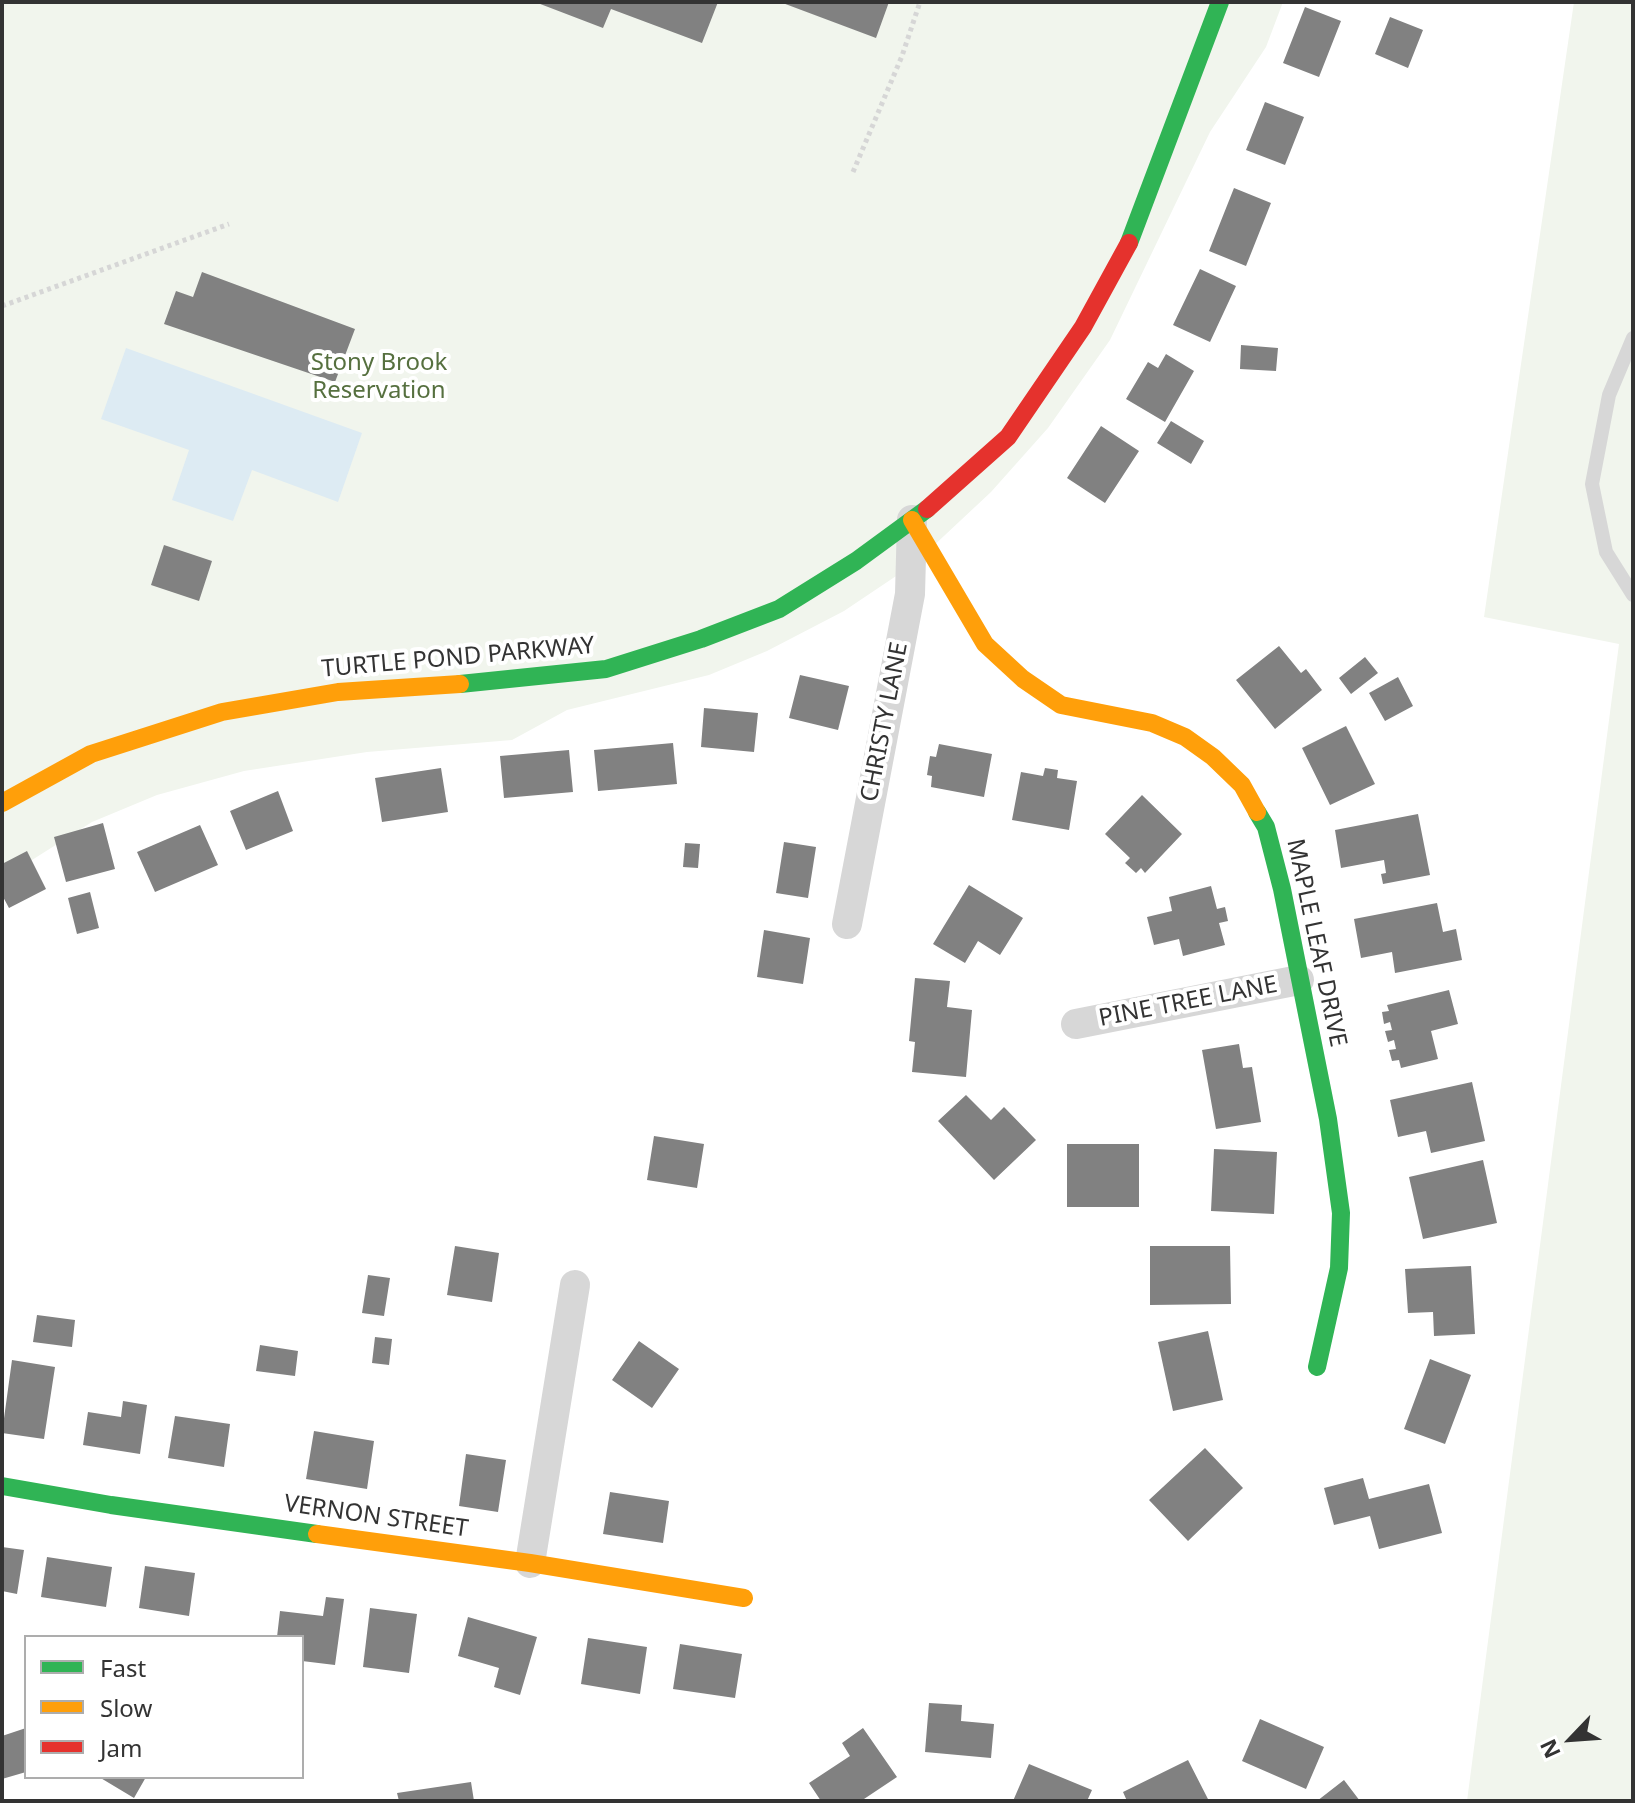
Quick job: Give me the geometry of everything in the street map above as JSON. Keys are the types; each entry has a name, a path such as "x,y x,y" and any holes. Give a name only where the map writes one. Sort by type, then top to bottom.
{"street":[{"name":"TURTLE POND PARKWAY","path":"2,803 91,754 222,712 338,692 478,683 606,669 701,639 779,609 856,561 912,520 1008,437 1083,327 1132,236 1220,2"},
{"name":"CHRISTY LANE","path":"847,924 910,594 912,520"},
{"name":"MAPLE LEAF DRIVE","path":"912,520 985,644 1023,679 1061,705 1152,723 1185,737 1213,757 1242,785 1266,827 1328,1119 1341,1213 1339,1268 1317,1367"},
{"name":"PINE TREE LANE","path":"1076,1024 1299,980"},
{"path":"530,1563 575,1285"},
{"name":"VERNON STREET","path":"2,1486 111,1505 530,1563 744,1598"}],"lane":[{"path":"1633,338 1609,395 1592,484 1606,552 1633,595"}],"path":[{"path":"853,172 902,56 920,2"},
{"path":"2,306 229,224"}],"green space":[{"name":"Stony Brook Reservation","path":"2,2 1283,2 1266,47 1210,132 1110,340 1048,428 991,492 914,564 844,611 767,651 709,675 567,710 512,740 367,752 244,771 157,795 92,822 2,879"},
{"path":"1574,2 1633,2 1633,1801 1467,1801 1619,644 1484,617"}],"shaded area":[{"path":"126,348 362,433 338,502 252,470 233,521 172,500 189,450 101,419"}],"building":[{"path":"535,2 718,2 702,43 611,9 603,28"},
{"path":"780,2 889,2 876,38"},
{"path":"1305,7 1341,21 1319,77 1283,63"},
{"path":"1390,17 1423,30 1408,68 1375,54"},
{"path":"1265,102 1304,117 1285,165 1246,150"},
{"path":"1234,188 1271,203 1246,266 1209,251"},
{"path":"1200,269 1236,286 1210,342 1173,325"},
{"path":"202,272 355,329 335,382 164,324 176,291 193,297"},
{"path":"1241,345 1278,348 1276,371 1240,369"},
{"path":"1166,354 1194,371 1165,422 1126,399 1148,362 1158,368"},
{"path":"1171,421 1204,441 1191,464 1157,443"},
{"path":"1101,426 1139,451 1105,503 1067,478"},
{"path":"164,545 212,561 199,601 151,585"},
{"path":"1279,646 1301,673 1306,669 1322,690 1275,729 1236,680"},
{"path":"1365,657 1378,673 1351,694 1339,678"},
{"path":"800,675 849,686 838,730 789,718"},
{"path":"1398,677 1413,706 1385,721 1369,693"},
{"path":"704,708 758,713 754,752 701,747"},
{"path":"1346,726 1375,784 1330,805 1302,748"},
{"path":"673,743 677,784 598,791 594,750"},
{"path":"939,744 992,754 984,797 931,787 932,776 927,775 930,756 936,757"},
{"path":"569,750 573,792 504,798 500,756"},
{"path":"441,768 448,812 382,822 375,778"},
{"path":"1045,768 1058,770 1057,778 1077,781 1069,830 1012,820 1021,772 1043,776"},
{"path":"278,791 293,831 246,850 230,811"},
{"path":"1142,795 1182,834 1145,873 1141,868 1136,873 1125,863 1130,858 1105,834"},
{"path":"1418,814 1430,875 1383,884 1381,874 1386,873 1384,860 1341,868 1335,830"},
{"path":"103,823 115,869 66,882 54,837"},
{"path":"200,825 218,865 155,892 137,852"},
{"path":"784,842 816,847 808,898 776,893"},
{"path":"685,843 700,844 698,868 683,867"},
{"path":"27,851 46,889 9,908 2,895 2,864"},
{"path":"969,885 1023,918 1000,955 978,941 965,963 933,944"},
{"path":"1211,886 1217,909 1225,907 1228,921 1219,923 1225,945 1183,956 1179,939 1154,945 1147,917 1172,911 1169,897"},
{"path":"90,892 99,928 77,934 68,898"},
{"path":"1437,903 1443,932 1456,929 1462,960 1395,973 1392,952 1361,958 1354,919"},
{"path":"764,930 810,938 803,984 757,977"},
{"path":"915,978 950,981 947,1007 972,1010 966,1077 912,1072 915,1042 909,1041"},
{"path":"1449,990 1458,1024 1431,1031 1438,1059 1401,1068 1399,1060 1392,1061 1389,1050 1396,1049 1394,1040 1388,1042 1385,1031 1392,1030 1390,1022 1384,1024 1382,1012 1389,1011 1387,1005"},
{"path":"1239,1044 1243,1068 1252,1067 1261,1122 1216,1129 1202,1050"},
{"path":"1472,1082 1485,1141 1431,1153 1426,1131 1398,1137 1390,1100"},
{"path":"966,1095 991,1120 1004,1107 1036,1140 994,1180 938,1121"},
{"path":"654,1136 704,1144 697,1188 647,1180"},
{"path":"1067,1144 1139,1144 1139,1207 1067,1207"},
{"path":"1214,1149 1277,1152 1274,1214 1211,1211"},
{"path":"1483,1160 1497,1223 1423,1239 1409,1177"},
{"path":"455,1246 499,1253 492,1302 447,1295"},
{"path":"1150,1246 1230,1246 1231,1304 1150,1305"},
{"path":"1471,1266 1475,1334 1434,1336 1433,1312 1408,1313 1405,1269"},
{"path":"368,1275 390,1278 384,1316 362,1313"},
{"path":"37,1315 75,1320 72,1347 33,1342"},
{"path":"1208,1331 1223,1400 1173,1411 1158,1342"},
{"path":"375,1337 392,1339 389,1365 372,1363"},
{"path":"639,1341 679,1369 652,1408 612,1380"},
{"path":"260,1345 298,1351 295,1376 256,1371"},
{"path":"1430,1359 1471,1375 1445,1444 1404,1429"},
{"path":"12,1360 55,1367 44,1439 2,1433"},
{"path":"123,1401 147,1405 140,1454 83,1445 88,1412 121,1417"},
{"path":"175,1416 230,1424 224,1467 168,1458"},
{"path":"314,1431 374,1441 367,1489 306,1479"},
{"path":"1205,1448 1243,1488 1188,1541 1149,1500"},
{"path":"466,1454 506,1460 498,1512 459,1506"},
{"path":"1363,1478 1369,1499 1429,1484 1442,1533 1379,1549 1370,1516 1334,1525 1324,1488"},
{"path":"610,1492 669,1501 663,1543 603,1534"},
{"path":"2,1547 24,1550 17,1594 2,1591"},
{"path":"47,1557 112,1567 106,1607 41,1597"},
{"path":"145,1566 195,1573 189,1616 139,1608"},
{"path":"326,1597 344,1599 335,1665 304,1661 304,1635 277,1635 280,1611 323,1616"},
{"path":"370,1608 417,1614 409,1673 363,1667"},
{"path":"468,1617 537,1637 520,1695 494,1687 499,1668 458,1656"},
{"path":"588,1638 647,1647 640,1694 581,1684"},
{"path":"680,1644 742,1654 735,1698 673,1689"},
{"path":"929,1703 962,1705 961,1721 994,1724 991,1758 925,1752"},
{"path":"1260,1719 1324,1747 1306,1789 1242,1761"},
{"path":"863,1728 897,1777 861,1801 821,1801 809,1783 850,1756 842,1743"},
{"path":"24,1729 24,1773 2,1779 2,1736"},
{"path":"1188,1760 1209,1801 1127,1801 1123,1792"},
{"path":"1029,1764 1092,1790 1087,1801 1013,1801"},
{"path":"102,1779 145,1779 134,1798"},
{"path":"1344,1780 1360,1801 1317,1801"},
{"path":"471,1782 474,1801 399,1801 397,1793"}],"traffic: fast":[{"path":"1129,243 1220,2"},
{"path":"460,684 606,669 701,639 779,609 856,561 927,509"},
{"path":"1257,812 1266,827 1282,889 1328,1119 1341,1213 1339,1268 1317,1367"},
{"path":"2,1486 317,1534"}],"traffic: slow":[{"path":"912,520 985,644 1023,679 1061,705 1152,723 1185,737 1213,757 1242,785 1257,812"},
{"path":"2,803 91,754 222,712 338,692 460,684"},
{"path":"317,1534 530,1563 744,1598"}],"traffic: jam":[{"path":"927,509 1008,437 1083,327 1129,243"}]}
